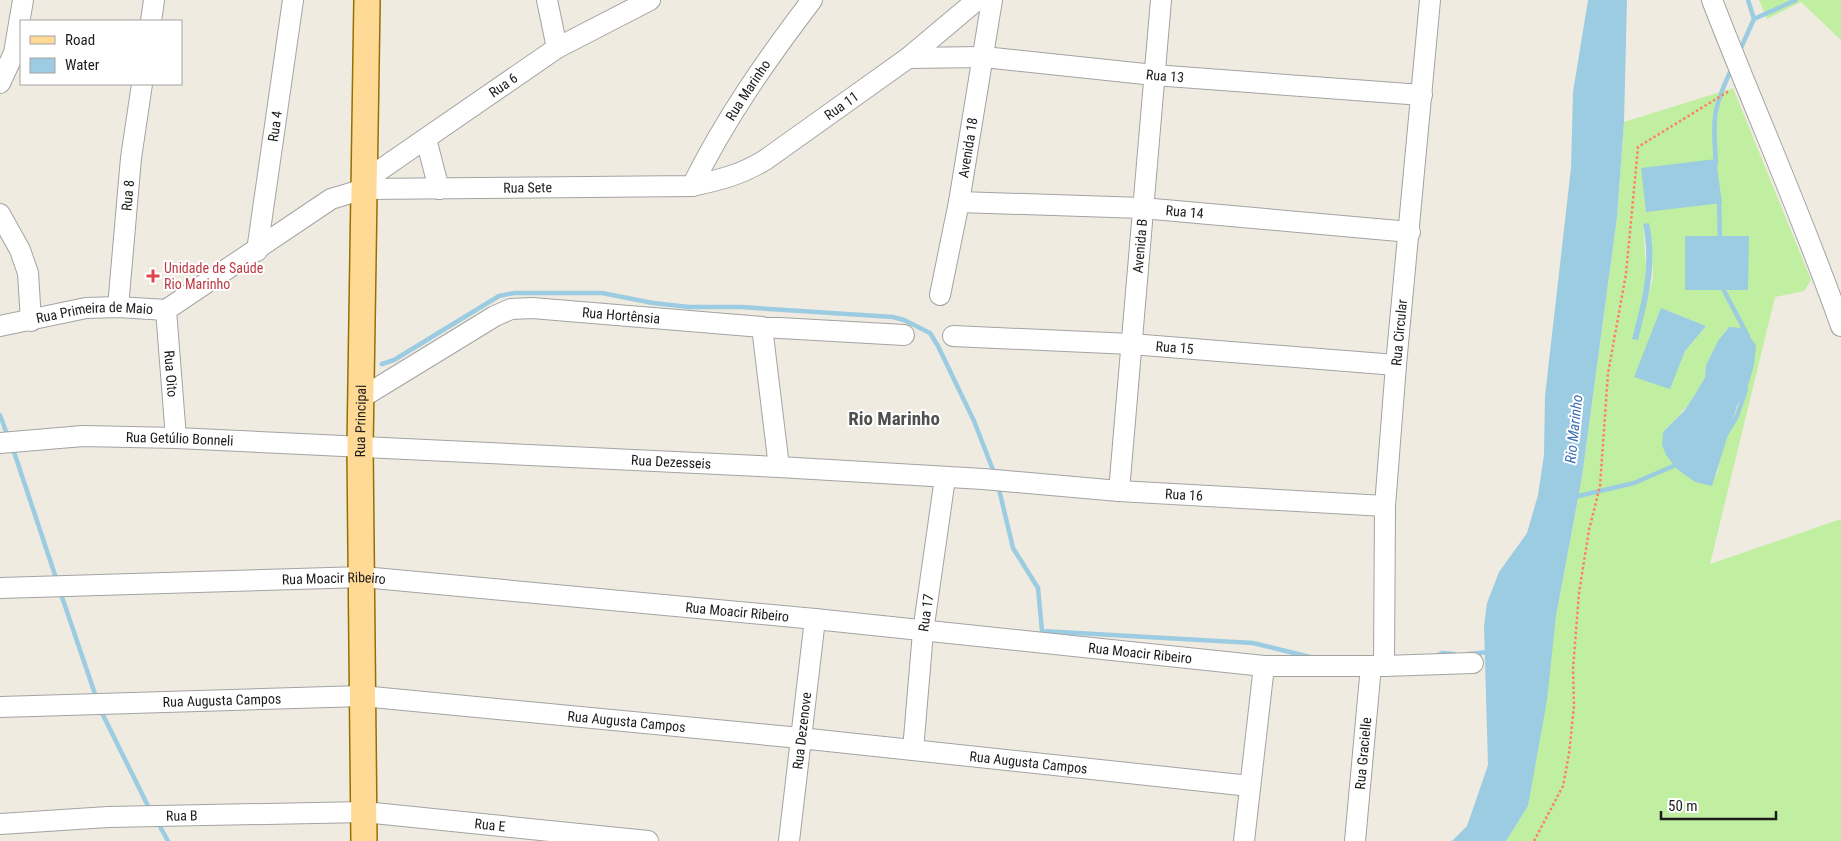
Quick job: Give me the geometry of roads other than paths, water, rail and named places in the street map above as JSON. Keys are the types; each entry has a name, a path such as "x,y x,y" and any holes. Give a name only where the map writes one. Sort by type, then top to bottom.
{"main road":[{"name":"Rua Principal","path":"364,841 363,577 360,448 367,0"}],"street":[{"path":"0,83 14,53 23,0"},
{"path":"151,20 154,0"},
{"name":"Rua 4","path":"256,251 293,0"},
{"path":"547,0 557,48"},
{"name":"Rua 6","path":"364,185 426,139 557,48 650,0"},
{"name":"Rua Marinho","path":"692,186 713,143 770,55 812,0"},
{"name":"Rua 11","path":"692,186 729,178 750,170 908,58 977,0"},
{"name":"Avenida 18","path":"940,295 959,202 992,0"},
{"name":"Avenida B","path":"1119,491 1160,0"},
{"name":"Rua Circular","path":"1381,661 1385,506 1396,365 1410,232 1430,0"},
{"path":"1712,0 1743,83 1803,222 1841,326"},
{"name":"Rua 13","path":"908,58 984,57 1154,75 1422,95"},
{"name":"Rua 8","path":"118,306 131,158 142,85"},
{"path":"426,139 439,189"},
{"name":"Rua Primeira de Maio","path":"0,326 86,308 118,306 166,310 331,199 364,185"},
{"name":"Rua Sete","path":"364,185 439,189 566,185 692,186"},
{"name":"Rua 14","path":"959,202 1142,208 1410,232"},
{"path":"0,214 20,250 28,273 31,321"},
{"name":"Rua Hortênsia","path":"361,398 495,316 511,309 532,308 762,327 904,335"},
{"name":"Rua Oito","path":"166,310 176,438"},
{"path":"762,327 779,467"},
{"name":"Rua 15","path":"953,336 1131,344 1396,365"},
{"name":"Rua Getúlio Bonneli","path":"0,443 83,436 176,438 360,448"},
{"name":"Rua Dezesseis","path":"360,448 779,467 983,479"},
{"name":"Rua 17","path":"913,750 923,632 945,478"},
{"name":"Rua 16","path":"983,479 1119,491 1385,506"},
{"name":"Rua Moacir Ribeiro","path":"0,588 363,577 815,619 923,632 1264,666 1381,661 1472,664"},
{"name":"Rua Dezenove","path":"790,841 800,738 815,619"},
{"name":"Rua Gracielle","path":"1354,841 1381,661"},
{"path":"1244,841 1264,666"},
{"name":"Rua Augusta Campos","path":"0,707 362,696 800,738 1250,786"},
{"name":"Rua B","path":"0,824 108,817 364,812"},
{"name":"Rua E","path":"364,812 648,841"}],"water":[{"path":"1588,0 1627,0 1624,122 1617,217 1582,477 1556,616 1547,700 1528,806 1506,841 1452,841 1467,826 1488,765 1484,626 1487,603 1499,572 1527,533 1538,495 1544,455 1545,396 1571,168 1573,92"},
{"path":"1716,159 1722,203 1646,212 1641,168"},
{"path":"1649,223 1652,238 1651,282 1638,340 1632,339 1645,282 1646,254 1643,224"},
{"path":"1685,236 1749,236 1748,290 1685,290"},
{"path":"1661,308 1706,326 1685,351 1670,389 1634,377"},
{"path":"1729,327 1743,328 1756,345 1754,365 1747,389 1737,406 1712,486 1695,482 1677,469 1666,455 1662,445 1663,432 1684,411 1696,393 1705,377 1706,365 1718,341"}],"waterway":[{"path":"1739,52 1754,19 1748,0"},
{"path":"1754,19 1796,0"},
{"path":"1716,164 1715,115 1717,105 1732,68"},
{"path":"1719,199 1720,241"},
{"path":"1721,285 1748,336"},
{"path":"382,364 394,360 499,296 514,293 602,293 653,303 689,307 741,307 893,317 904,320 930,333 974,421 995,475"},
{"path":"1725,436 1737,416 1746,389"},
{"path":"0,415 8,437"},
{"path":"12,446 57,581"},
{"path":"1574,497 1634,483 1678,464"},
{"path":"998,485 1013,548 1038,588 1042,631 1253,643 1310,657"},
{"path":"60,591 97,700"},
{"path":"1469,654 1488,652"},
{"path":"1437,656 1442,653 1454,654"},
{"path":"100,709 150,810"},
{"path":"158,823 168,841"}],"place":[{"name":"Unidade de Saúde Rio Marinho","path":"153,276"}],"district":[{"name":"Rio Marinho","path":"894,418"}]}
